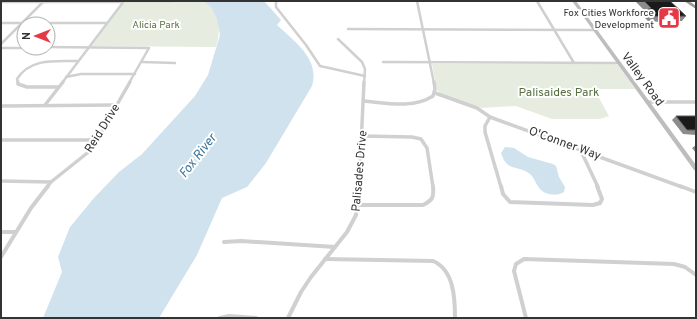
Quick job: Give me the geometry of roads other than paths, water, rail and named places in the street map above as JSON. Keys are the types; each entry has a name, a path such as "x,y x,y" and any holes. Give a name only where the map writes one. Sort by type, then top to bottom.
{"highway":[{"path":"686,1 696,8"}],"main road":[{"name":"Valley Road","path":"574,1 696,169"}],"street":[{"path":"29,16 44,1"},
{"path":"45,105 87,47 123,1"},
{"path":"1,2 174,1"},
{"path":"276,1 275,6 306,45 320,66 365,76"},
{"path":"364,101 419,103 429,100 435,93 417,1"},
{"path":"537,1 574,63"},
{"path":"1,23 16,23"},
{"path":"56,23 106,23"},
{"path":"1,44 16,29"},
{"path":"348,29 595,30"},
{"name":"Palisades Drive","path":"288,318 301,292 352,224 358,205 365,76 363,64 338,39"},
{"path":"56,48 87,47"},
{"name":"Reid Drive","path":"1,257 36,201 51,182 89,152 149,50 148,47 87,47"},
{"path":"1,48 16,48"},
{"path":"58,87 24,87 18,84 17,79 26,69 37,64 49,62 77,62"},
{"path":"142,62 175,63"},
{"path":"383,62 619,63"},
{"path":"70,71 81,74"},
{"path":"66,77 81,74 135,74"},
{"name":"O'Conner Way","path":"435,93 477,108 490,117 696,192"},
{"path":"647,102 696,102"},
{"path":"1,106 117,105"},
{"path":"490,117 485,126 484,132 503,194 510,202 593,205 600,203 602,196 580,149"},
{"path":"358,205 423,205 431,201 434,196 427,148 423,141 412,137 362,136"},
{"path":"1,140 97,140"},
{"path":"1,181 51,182"},
{"path":"1,232 16,232"},
{"path":"224,242 241,241 335,247"},
{"path":"325,259 433,261 439,263 448,273 455,318"},
{"path":"526,318 514,274 516,263 524,259 674,264 686,267 696,275"},
{"path":"220,318 229,316 256,318"}],"water":[{"name":"Fox River","path":"204,1 264,1 281,20 277,25 298,45 309,59 314,76 312,86 266,163 247,187 222,198 197,255 159,318 43,318 62,272 58,257 70,227 94,198 119,172 142,154 195,96 208,75 220,35 217,19 211,7"},
{"path":"505,147 514,148 528,157 556,166 559,177 565,187 564,192 555,195 544,192 538,187 533,177 527,172 508,165 503,159 501,153"}],"place":[{"name":"Fox Cities Workforce Development","path":"669,18"}],"park label":[{"name":"Alicia Park","path":"156,24"},
{"name":"Palisaides Park","path":"559,92"}]}
